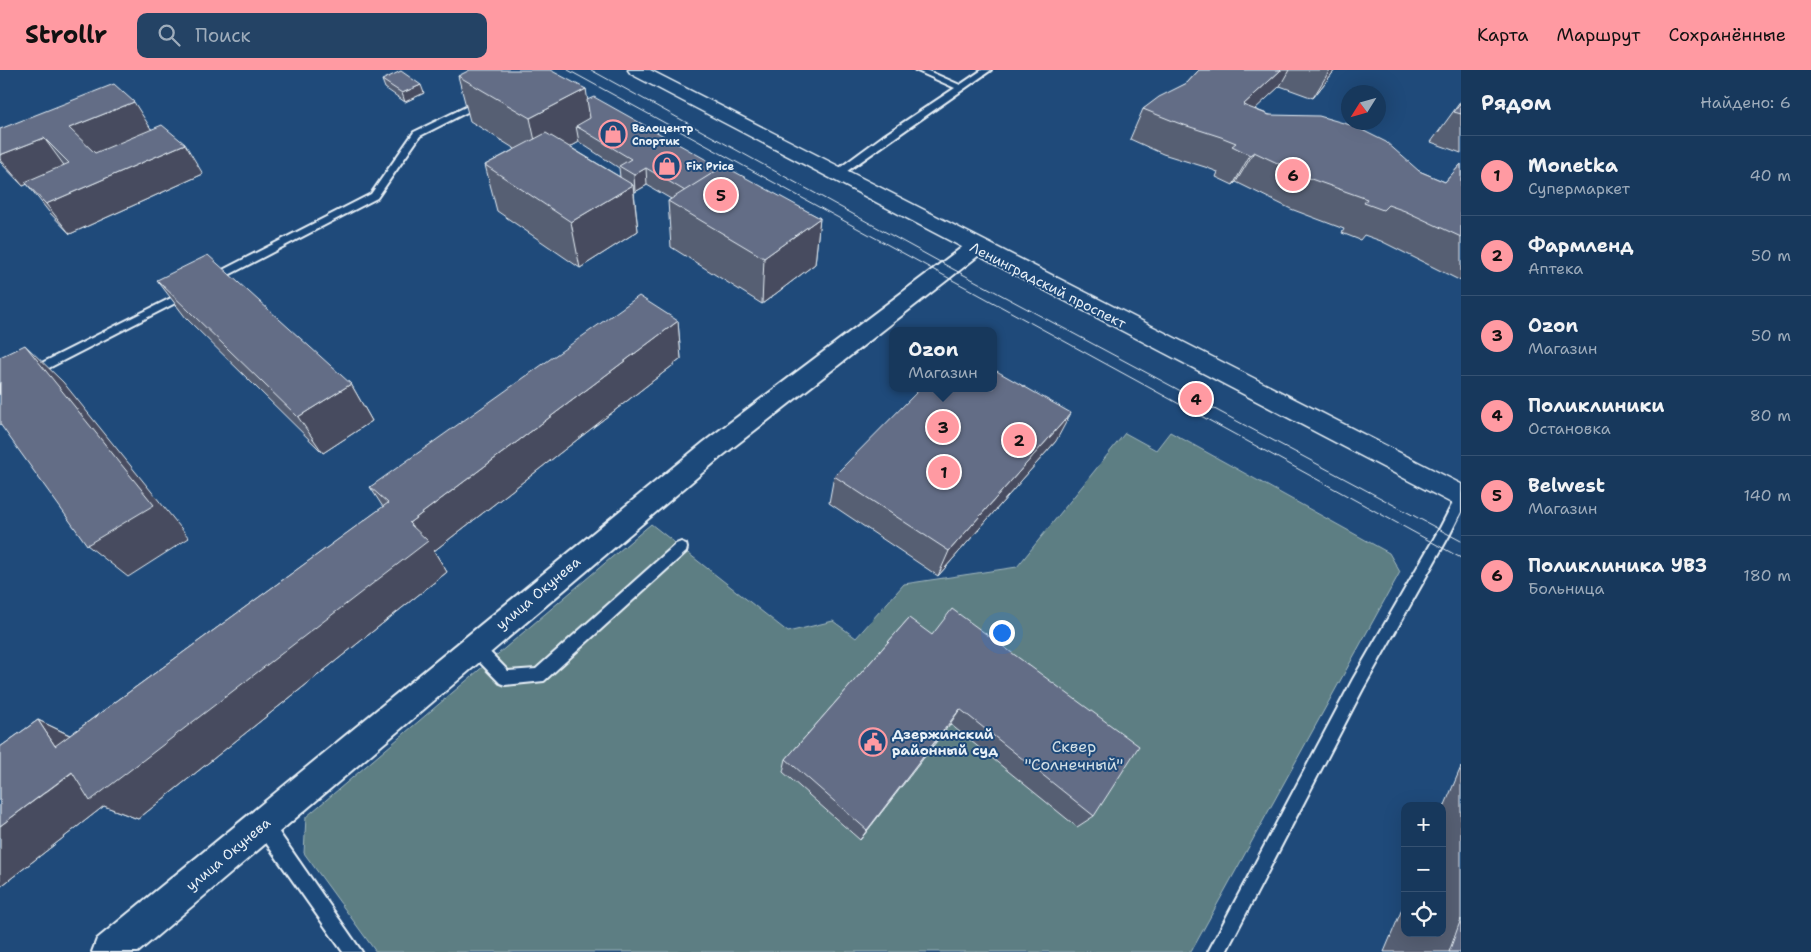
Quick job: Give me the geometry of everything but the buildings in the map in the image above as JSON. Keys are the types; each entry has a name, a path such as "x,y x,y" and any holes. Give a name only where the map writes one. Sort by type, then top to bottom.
{"main road":[{"name":"Ленинградский проспект","path":"637,70 976,248 1461,498"}],"street":[{"name":"улица Окунева","path":"110,952 713,449 976,248"}],"lane":[{"path":"919,70 961,88"},
{"path":"837,174 886,138 988,70"},
{"path":"0,389 374,196 417,134 488,100"},
{"path":"1217,952 1358,684 1445,532 1461,498"},
{"path":"475,646 505,678 539,676 681,548"},
{"path":"263,824 353,952"}],"green space":[{"name":"Сквер \"Солнечный\"","path":"1170,432 1389,553 1400,572 1191,952 376,952 304,853 306,817 651,524 788,632 833,621 856,638 904,584 1017,567 1125,433 1156,450"}],"tram line":[{"path":"568,70 1461,558"},
{"path":"591,70 951,268 1461,541"}],"place":[{"name":"Велоцентр Спортик","path":"613,134"},
{"name":"Fix Price","path":"667,166"},
{"name":"Поликлиника УВЗ","path":"1293,175"},
{"name":"Belwest","path":"721,195"},
{"name":"Поликлиники","path":"1196,399"},
{"name":"Ozon","path":"943,427"},
{"name":"Фармленд","path":"1019,440"},
{"name":"Monetka","path":"944,472"},
{"name":"Дзержинский районный суд","path":"873,742"}]}
